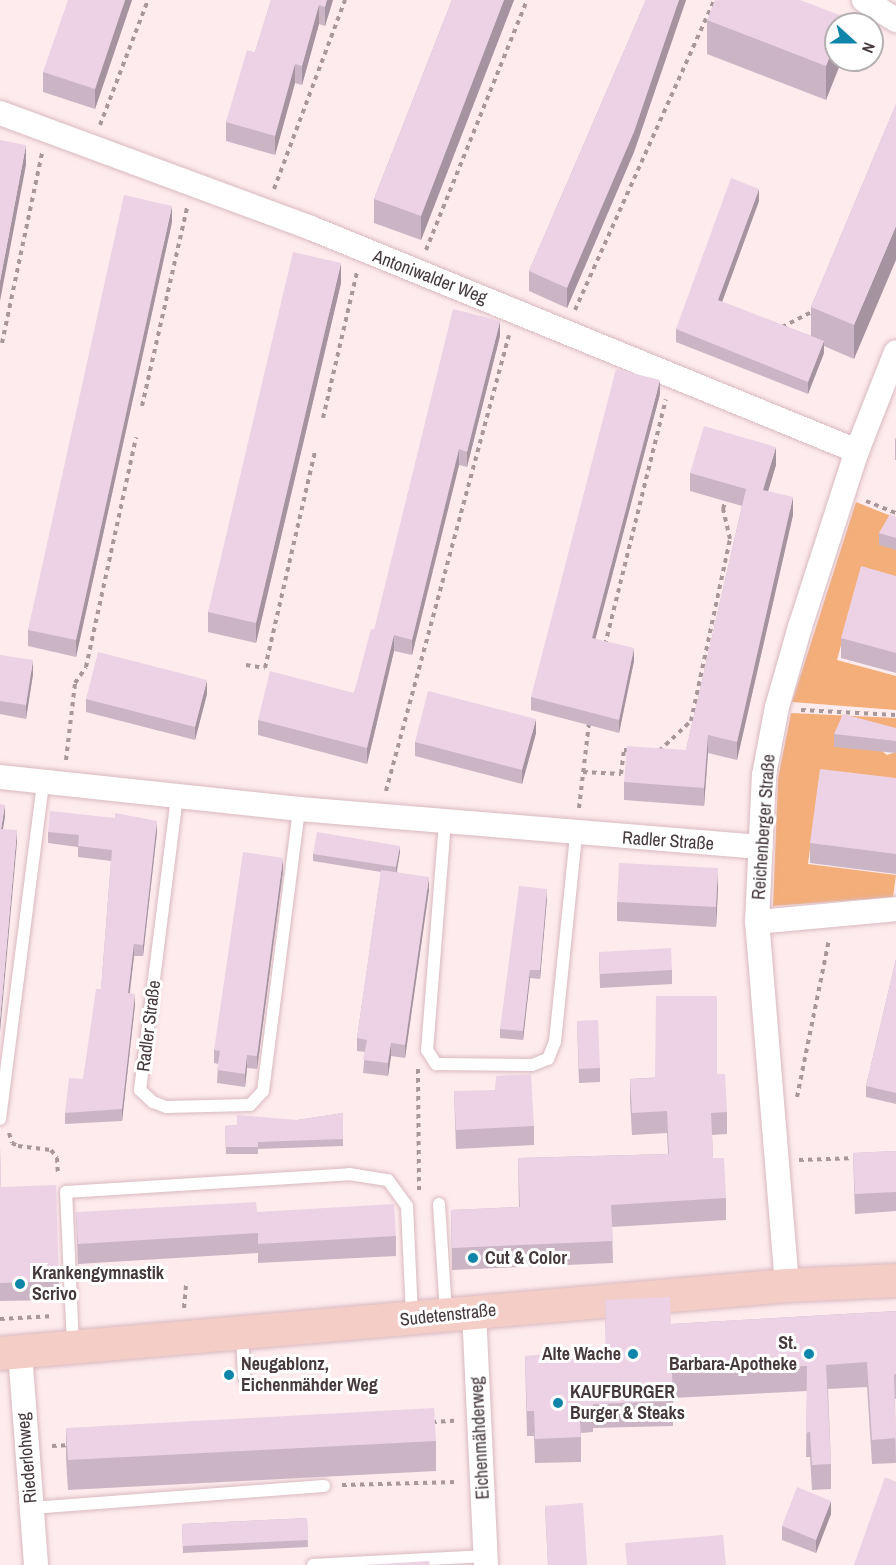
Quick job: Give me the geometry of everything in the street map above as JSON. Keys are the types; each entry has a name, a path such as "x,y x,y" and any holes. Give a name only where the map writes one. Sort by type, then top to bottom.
{"street":[{"path":"864,0 892,11"},
{"name":"Antoniwalder Weg","path":"0,113 93,145 567,330 856,451"},
{"name":"Reichenberger Straße","path":"787,1285 774,1161 757,922 764,775 777,707 843,491 856,451 896,352"},
{"name":"Radler Straße","path":"0,777 298,809 760,848"},
{"path":"757,922 896,909"},
{"name":"Sudetenstraße","path":"10,1353 787,1285 896,1280"},
{"name":"Eichenmähderweg","path":"460,1313 479,1419 486,1561"},
{"name":"Riederlohweg","path":"10,1353 26,1448 36,1565"}],"lane":[{"path":"1,1119 53,783"},
{"name":"Radler Straße","path":"177,796 140,1090 153,1102 166,1107 250,1105 263,1091 298,809"},
{"path":"445,822 427,1050 436,1064 532,1065 548,1059 555,1042 576,834"},
{"path":"74,1346 66,1192 349,1174 388,1180 407,1206 412,1319"},
{"path":"439,1204 460,1313"},
{"path":"242,1331 244,1377"},
{"path":"31,1508 324,1486"},
{"path":"313,1565 486,1561"}],"path":[{"path":"93,145 148,0"},
{"path":"266,213 345,0"},
{"path":"418,272 527,0"},
{"path":"567,330 714,0"},
{"path":"3,343 47,129"},
{"path":"142,406 192,184"},
{"path":"323,417 362,250"},
{"path":"776,324 784,328 815,310 819,300"},
{"path":"380,815 501,364"},
{"path":"603,654 671,375"},
{"path":"53,783 75,683 86,667 136,437"},
{"path":"246,665 265,668 315,451"},
{"path":"843,491 896,513"},
{"path":"652,750 661,751 691,721 730,539 723,509 726,499"},
{"path":"777,707 896,715"},
{"path":"576,834 591,711"},
{"path":"583,772 621,774 624,750 633,750"},
{"path":"771,1107 799,1097 834,913"},
{"path":"419,1192 416,1073 427,1050"},
{"path":"1,1119 12,1143 51,1150 57,1158 58,1184 66,1192"},
{"path":"774,1161 863,1158"},
{"path":"184,1308 186,1285"},
{"path":"419,1423 479,1419"},
{"path":"26,1448 74,1444"},
{"path":"324,1486 482,1481"}],"shaded area":[{"path":"856,502 896,518 896,592 858,583 837,660 896,676 896,710 792,702"},
{"path":"791,713 896,718 896,739 882,751 887,755 896,752 896,796 818,787 808,864 896,875 893,897 773,906 778,778"}],"building":[{"path":"68,0 125,0 95,89 43,72"},
{"path":"271,0 327,0 325,7 319,5 302,66 295,64 275,136 226,122 247,50 255,52"},
{"path":"452,0 504,0 421,216 374,199"},
{"path":"646,0 679,0 634,132 567,288 529,271"},
{"path":"715,0 800,0 832,12 824,12 824,65 707,20"},
{"path":"896,104 896,226 854,325 811,307"},
{"path":"0,140 26,145 0,281"},
{"path":"731,178 759,189 718,300 824,341 808,382 676,329"},
{"path":"124,195 172,206 76,640 28,630"},
{"path":"293,252 341,263 256,623 208,612"},
{"path":"453,309 500,321 467,452 459,449 412,640 394,635 367,748 258,720 270,671 354,693 371,629 374,630"},
{"path":"616,369 660,380 592,638 634,648 619,720 531,697"},
{"path":"704,426 776,447 763,490 793,497 737,742 708,735 704,788 624,782 627,746 686,750 746,489 690,473"},
{"path":"890,514 896,517 896,538 879,533"},
{"path":"861,566 896,576 896,653 841,638"},
{"path":"98,652 207,680 195,727 86,699"},
{"path":"0,655 33,660 26,705 0,701"},
{"path":"428,691 536,719 522,770 415,742"},
{"path":"843,714 896,728 896,741 834,734"},
{"path":"820,769 896,778 896,854 810,843"},
{"path":"0,804 5,805 1,829 17,830 0,1020"},
{"path":"50,811 115,818 115,813 157,821 143,945 134,944 128,993 135,994 122,1109 65,1113 69,1078 83,1079 96,989 101,989 112,850 78,846 79,835 48,832"},
{"path":"317,832 400,846 396,867 313,854"},
{"path":"243,852 283,858 257,1056 247,1055 245,1074 217,1070 220,1051 214,1050"},
{"path":"619,863 718,868 716,907 617,902"},
{"path":"381,870 429,877 405,1045 391,1043 388,1063 363,1060 367,1040 357,1038"},
{"path":"519,886 547,889 540,970 530,970 523,1031 500,1029"},
{"path":"671,948 672,970 600,974 599,952"},
{"path":"896,959 896,1093 866,1086"},
{"path":"656,996 717,996 717,1074 725,1074 727,1112 711,1113 713,1158 724,1158 726,1198 611,1205 613,1241 452,1248 451,1210 520,1207 518,1158 669,1154 667,1111 632,1113 630,1079 655,1078"},
{"path":"598,1020 600,1068 579,1069 577,1021"},
{"path":"531,1074 534,1126 456,1130 454,1091 495,1090 496,1076"},
{"path":"343,1113 343,1139 258,1142 258,1147 226,1147 225,1126 237,1125 237,1115 297,1120"},
{"path":"0,1147 1,1187 56,1185 59,1281 0,1283"},
{"path":"896,1151 896,1192 855,1194 853,1153"},
{"path":"256,1202 257,1212 394,1204 396,1236 258,1244 258,1233 78,1244 76,1212"},
{"path":"670,1297 671,1324 896,1311 896,1374 894,1375 896,1438 872,1440 867,1362 826,1365 831,1464 812,1465 810,1432 806,1433 807,1366 672,1373 673,1401 593,1404 593,1407 579,1408 581,1437 535,1439 534,1411 527,1411 525,1356 606,1353 605,1300"},
{"path":"434,1408 436,1441 68,1460 66,1428"},
{"path":"885,1477 896,1482 896,1565 854,1565"},
{"path":"797,1487 831,1501 816,1540 782,1526"},
{"path":"583,1503 587,1565 548,1565 545,1506"},
{"path":"307,1518 308,1540 183,1546 182,1524"},
{"path":"723,1535 726,1565 627,1565 625,1543"},
{"path":"429,1561 430,1565 363,1565"}],"place":[{"name":"Cut & Color","path":"473,1258"},
{"name":"Krankengymnastik Scrivo","path":"20,1284"},
{"name":"Alte Wache","path":"633,1354"},
{"name":"St. Barbara-Apotheke","path":"809,1354"},
{"name":"Neugablonz, Eichenmähder Weg","path":"229,1375"},
{"name":"KAUFBURGER Burger & Steaks","path":"558,1403"}]}
